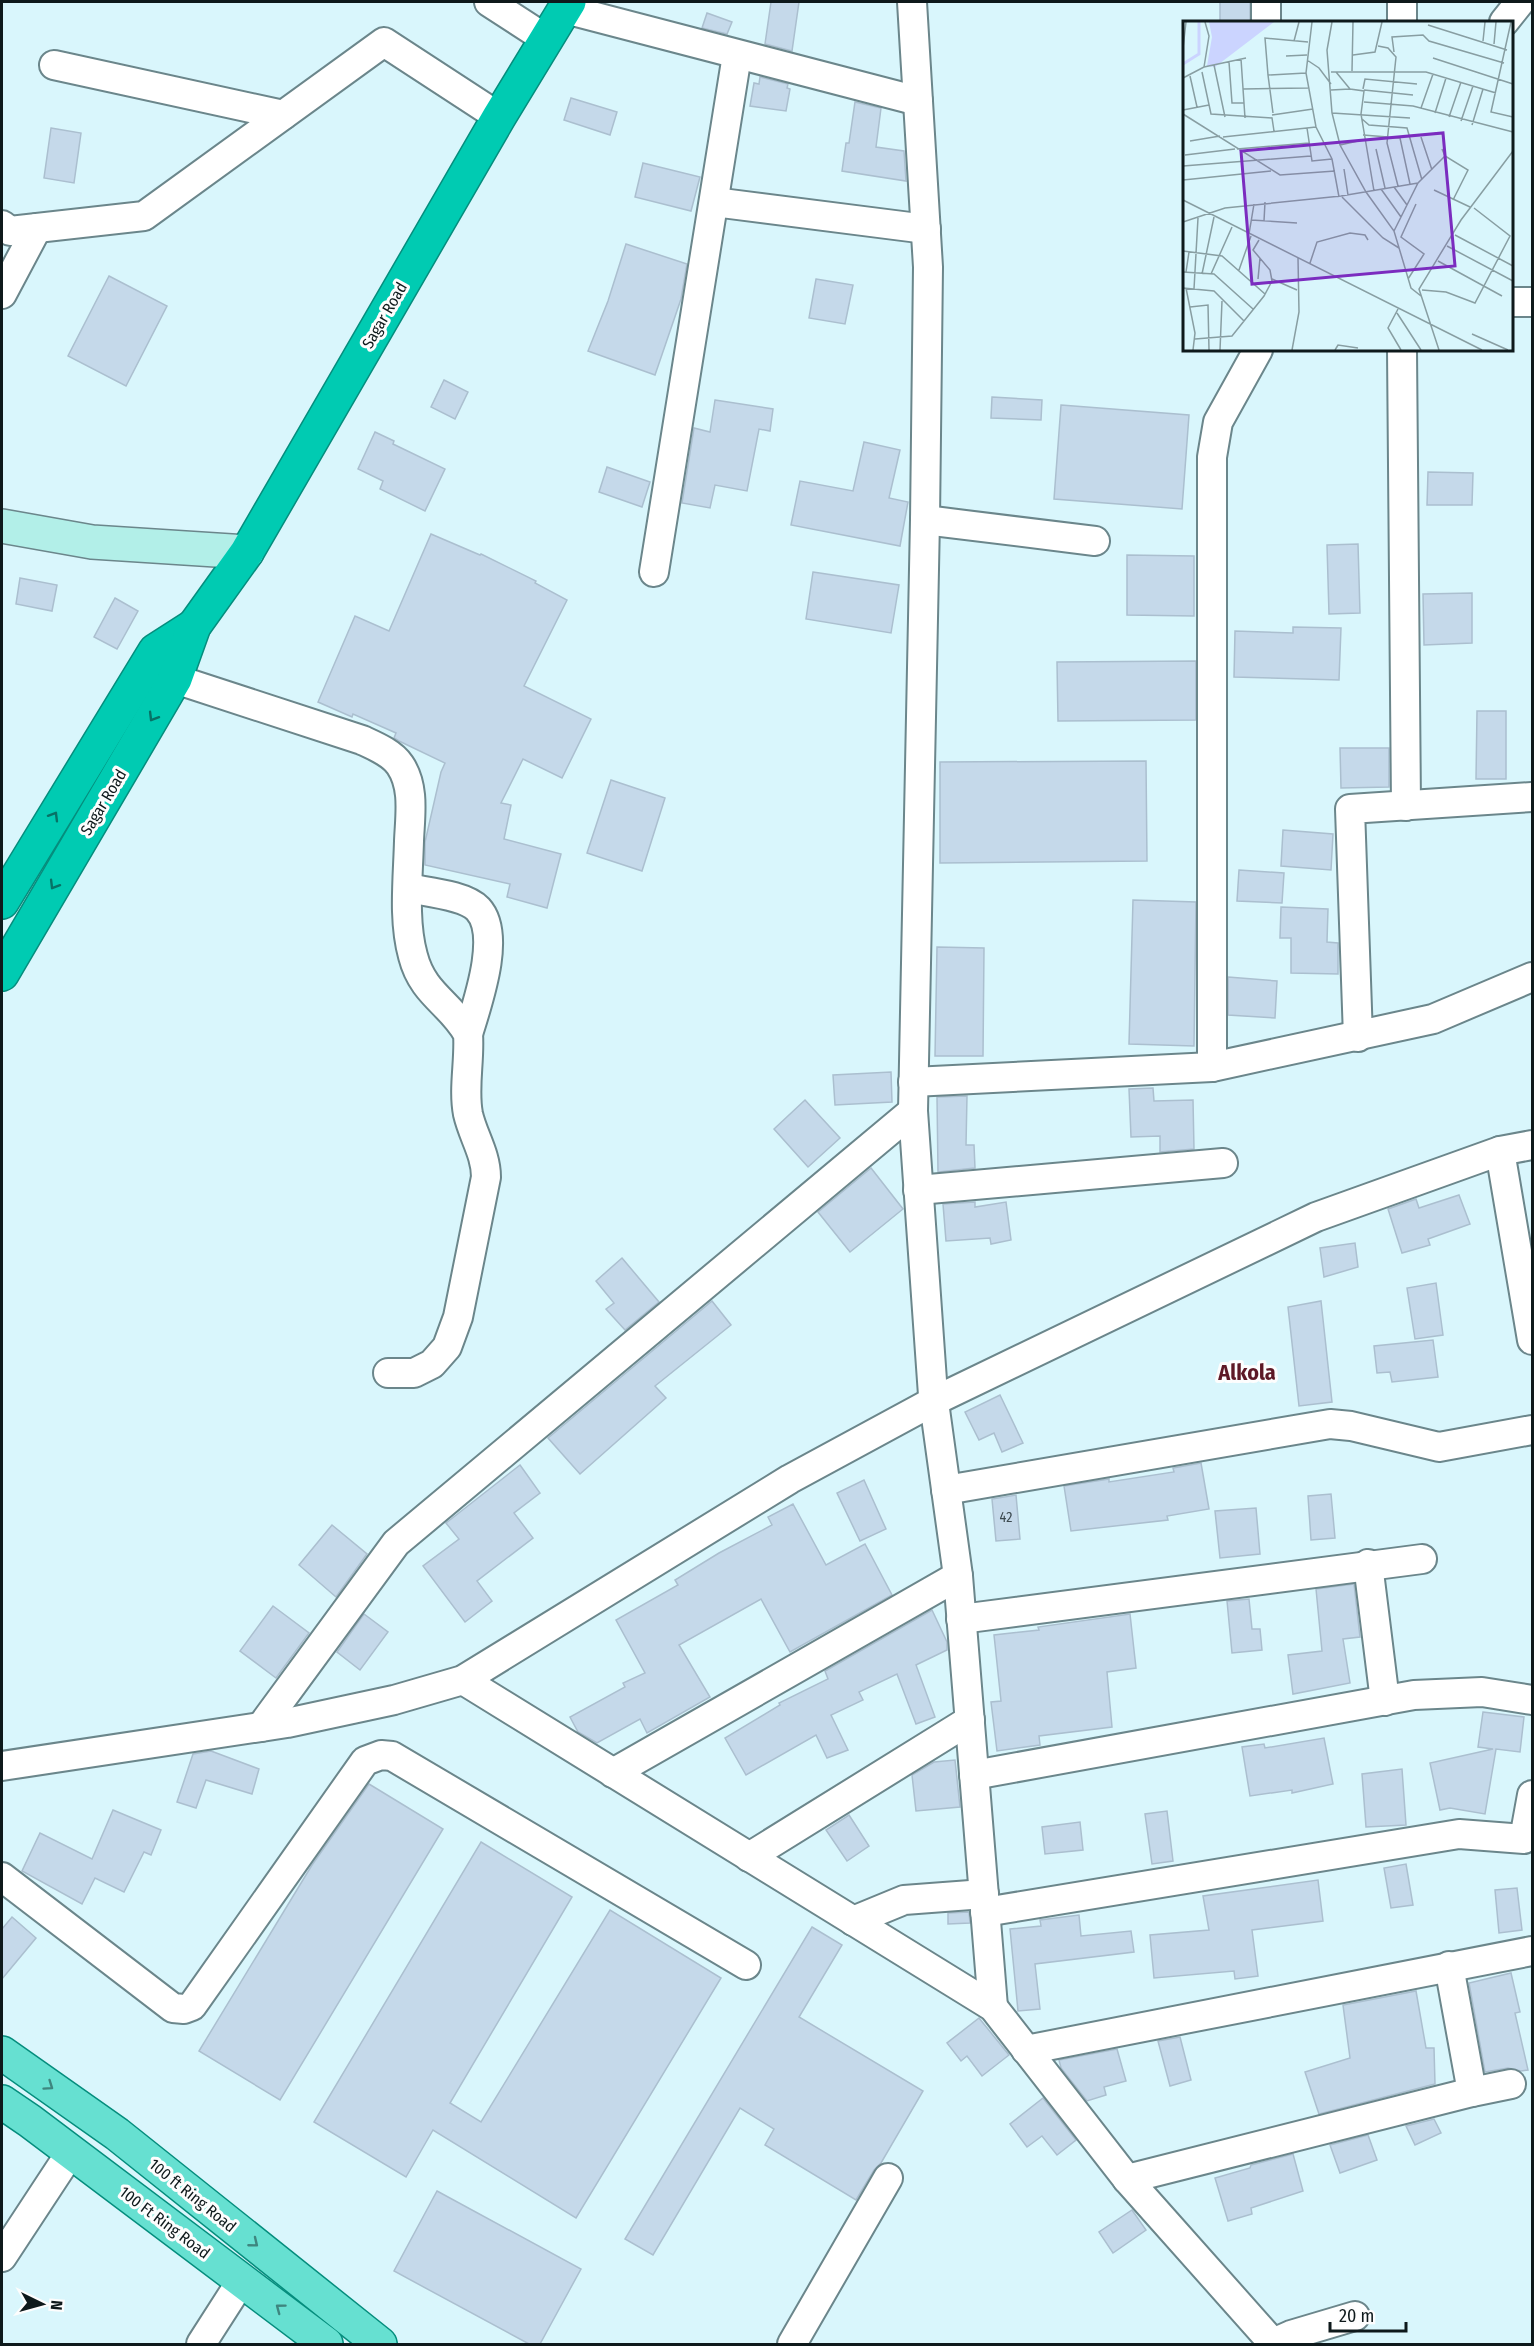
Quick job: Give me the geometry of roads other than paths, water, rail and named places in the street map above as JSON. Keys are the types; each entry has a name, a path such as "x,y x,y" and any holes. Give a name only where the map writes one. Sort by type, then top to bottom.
{"highway":[{"name":"Sagar Road","path":"2,974 175,679 194,626 247,552 499,117 567,5"},
{"name":"Sagar Road","path":"2,902 155,651 194,626"}],"main road":[{"path":"2,526 92,542 247,552"},
{"name":"100 ft Ring Road","path":"2,2053 117,2134 380,2344"},
{"name":"100 Ft Ring Road","path":"2,2102 326,2344"}],"street":[{"path":"489,2 546,39"},
{"path":"912,2 928,267 913,1111 934,1401 958,1576 993,2007"},
{"path":"1266,2 1266,21"},
{"path":"1402,2 1402,21"},
{"path":"1505,21 1520,2"},
{"path":"567,5 737,55 918,101"},
{"path":"2,225 10,231 144,216 384,42 499,117"},
{"path":"654,572 737,55"},
{"path":"54,65 283,115"},
{"path":"714,202 926,229"},
{"path":"2,294 37,228"},
{"path":"1513,302 1533,302"},
{"path":"1212,1067 1212,457 1218,422 1257,351"},
{"path":"1402,351 1406,806"},
{"path":"925,520 1095,541"},
{"path":"175,679 362,740 381,749 399,763 409,780 411,802 409,937 419,973 426,986 464,1025 468,1034"},
{"path":"1358,1037 1350,809 1533,797"},
{"path":"388,1373 414,1373 432,1364 447,1347 458,1317 486,1177 486,1164 468,1115 466,1100 468,1034 486,964 488,938 484,920 477,909 465,902 408,888"},
{"path":"913,1082 1212,1067 1433,1019 1533,977"},
{"path":"261,1727 396,1543 913,1111"},
{"path":"2,1766 261,1727 394,1700 463,1680 790,1479 934,1401 1316,1217 1500,1151 1533,1145"},
{"path":"1500,1151 1533,1340"},
{"path":"918,1190 1223,1163"},
{"path":"946,1490 1330,1424 1351,1426 1439,1447 1533,1430"},
{"path":"961,1619 1368,1564 1422,1559"},
{"path":"1368,1564 1385,1701"},
{"path":"613,1773 958,1576"},
{"path":"463,1680 993,2007 1127,2180 1272,2344 1291,2335 1355,2316"},
{"path":"974,1775 1414,1695 1482,1692 1533,1700"},
{"path":"749,1857 970,1720"},
{"path":"2,1877 173,2008 184,2009 192,2006 365,1761 381,1755 392,1756 746,1965"},
{"path":"853,1921 904,1900 984,1903 1459,1834 1524,1839 1533,1796"},
{"path":"1026,2050 1449,1966 1533,1952"},
{"path":"1449,1966 1472,2092"},
{"path":"1127,2180 1511,2084"},
{"path":"2,2257 71,2152"},
{"path":"792,2344 888,2178"},
{"path":"201,2344 242,2280"}],"district":[{"name":"Alkola","path":"1247,1372"}]}
